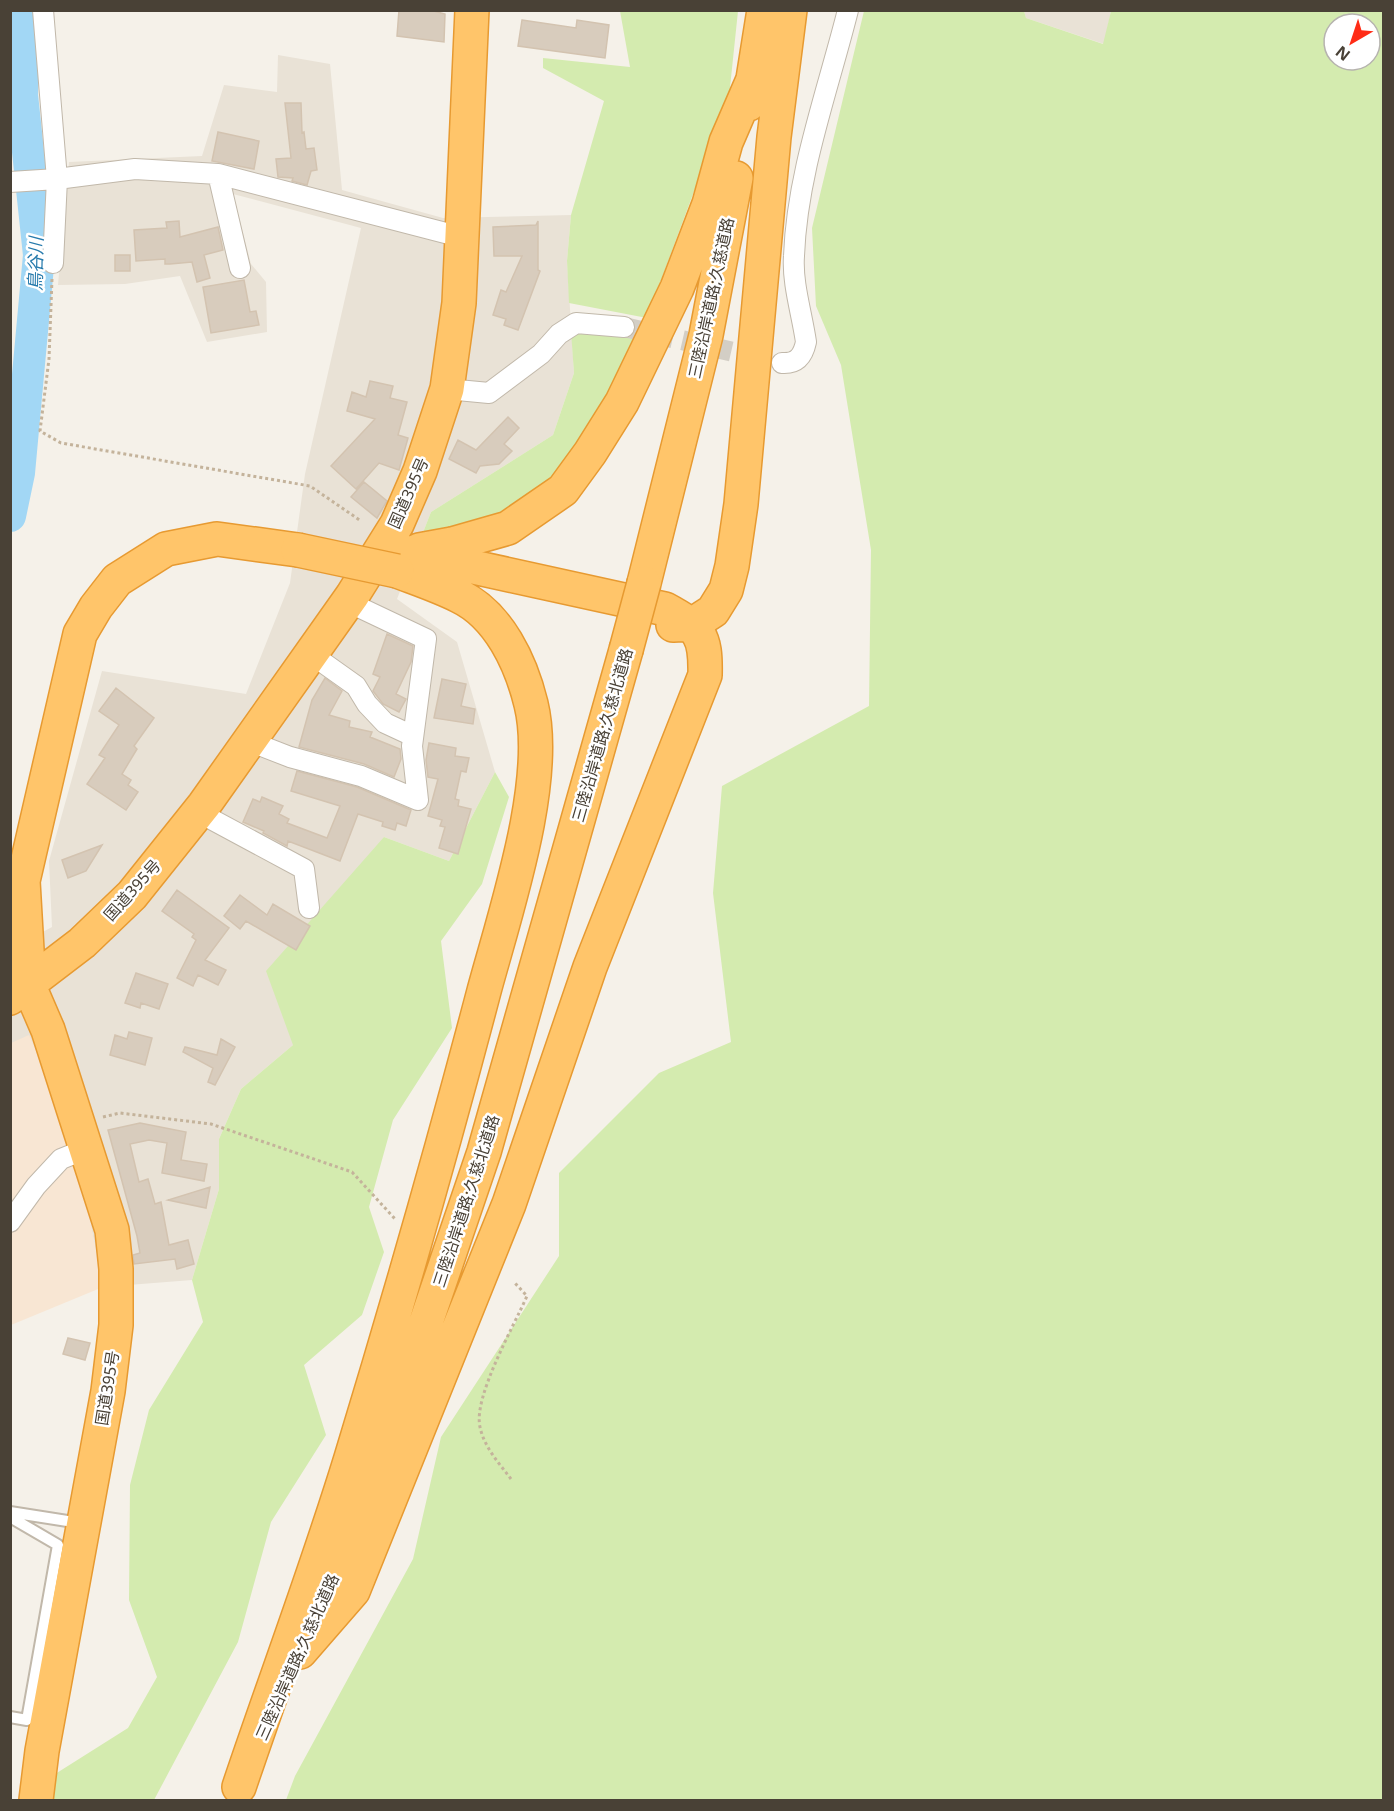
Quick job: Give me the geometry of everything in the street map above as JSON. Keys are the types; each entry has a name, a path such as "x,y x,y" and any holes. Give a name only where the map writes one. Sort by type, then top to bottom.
{"highway":[{"name":"国道395号","path":"36,1800 42,1751 108,1390 116,1324 116,1269 112,1230 48,1030 20,991 82,943 132,895 198,812 249,741 348,602 397,524 420,471 447,389 459,303 472,10"},
{"name":"三陸沿岸道路;久慈道路","path":"644,583 706,335 764,10"},
{"path":"693,624 713,611 722,597 734,556 741,504 774,137 790,10"},
{"path":"401,561 508,528 563,490 622,402 672,298 709,204 726,142 752,82"},
{"path":"10,839 52,671 70,624 87,592 110,564 160,532 191,523 665,609 693,624 706,653 705,675 590,967 508,1204 353,1591 300,1652"},
{"path":"20,991 23,881 80,634 96,607 117,580 165,549 217,539 302,542"},
{"path":"236,1794 353,1449 474,1031 511,888 534,786 536,747 531,705 517,662 495,625 462,597 401,561"},
{"name":"三陸沿岸道路;久慈北道路","path":"236,1794 329,1588 389,1431 484,1152 644,583"},
{"path":"10,942 20,991"}],"street":[{"path":"43,10 52,179 53,263"},
{"path":"782,363 790,364 798,360 804,352 806,342 794,257 798,221 804,179 848,10"},
{"path":"10,182 135,169 218,174 461,237"},
{"path":"218,174 240,268"},
{"path":"447,389 489,393 541,354 559,334 576,323 624,327"},
{"path":"249,741 290,757 361,776 418,800 413,736 426,639 348,602"},
{"path":"311,654 356,686 367,704 385,723 413,736"},
{"path":"198,812 304,869 309,908"},
{"path":"10,1222 36,1186 82,1136"}],"lane":[{"path":"10,1512 84,1524"},
{"path":"10,1517 58,1545 27,1720 10,1717"}],"path":[{"path":"53,263 49,359 40,431 61,443 310,486 361,521"},
{"path":"82,1136 120,1113 211,1124 352,1172 402,1227"},
{"path":"511,1479 488,1449 479,1426 481,1398 527,1296 514,1282"}],"shaded area":[{"path":"1024,11 1111,11 1104,44 1026,18"},
{"path":"278,55 330,64 342,190 443,218 571,215 567,261 574,373 553,435 431,512 397,599 457,642 495,772 449,861 384,837 293,1045 241,1089 219,1139 219,1189 192,1280 103,1287 80,1171 11,1043 11,949 52,927 49,861 102,671 246,694 290,583 305,474 361,228 233,194 251,264 266,282 267,332 207,342 180,276 125,284 58,285 69,162 202,156 224,85 277,92"},
{"path":"29,1035 73,1133 103,1287 11,1325 11,1043"}],"green space":[{"path":"620,11 738,11 729,97 647,318 569,303 567,261 571,215 604,101 543,68 543,58 630,67"},
{"path":"864,11 1024,11 1026,18 1103,44 1111,11 1383,11 1383,1800 286,1800 295,1776 413,1559 441,1437 559,1256 559,1173 659,1073 731,1042 713,893 722,786 869,706 871,550 841,365 816,306 812,228"},
{"path":"571,332 638,339 569,464 503,518 422,535 431,512 553,435 574,373"},
{"path":"495,772 509,797 482,884 441,941 452,1028 393,1120 369,1207 384,1252 362,1315 304,1365 326,1435 271,1522 238,1642 154,1800 49,1800 52,1776 128,1728 157,1677 129,1600 130,1485 149,1410 203,1322 192,1280 219,1189 219,1139 241,1089 293,1045 266,971 384,837 449,861"}],"building":[{"path":"399,10 430,10 445,14 444,42 397,36"},
{"path":"522,20 576,28 577,20 609,25 605,58 518,46"},
{"path":"285,103 301,103 302,133 304,132 306,149 314,148 317,170 311,171 307,185 292,181 293,178 278,177 276,159 291,158"},
{"path":"218,132 259,141 254,169 212,161"},
{"path":"179,221 180,237 218,227 223,250 204,255 210,278 197,282 192,262 165,264 165,259 136,261 134,230 167,228 166,222"},
{"path":"538,221 538,270 540,271 518,330 504,325 506,319 493,315 501,290 506,292 522,256 494,256 493,227 536,225"},
{"path":"115,255 130,255 130,271 115,271"},
{"path":"244,280 250,312 256,311 259,325 211,333 203,287"},
{"path":"370,381 393,386 390,398 407,402 398,435 408,438 399,470 379,463 356,489 331,466 375,419 347,411 352,392 366,397"},
{"path":"508,417 519,428 504,444 512,451 499,464 480,466 476,473 449,459 458,440 476,450"},
{"path":"364,482 387,501 377,518 351,497"},
{"path":"387,634 413,646 411,662 396,694 406,699 399,712 383,704 373,691 380,677 373,674"},
{"path":"325,678 342,691 329,715 350,721 349,727 372,732 370,737 400,749 401,759 394,777 364,764 299,747 312,700"},
{"path":"442,679 466,684 461,706 475,709 473,724 434,718"},
{"path":"116,688 154,718 134,746 137,749 122,774 131,780 128,785 138,792 126,810 87,784 105,758 99,755 119,725 99,711"},
{"path":"429,743 456,748 455,756 469,758 466,772 461,771 455,799 459,800 458,806 471,809 458,854 439,848 445,827 440,826 442,820 428,816 438,779 428,777 426,760"},
{"path":"297,771 357,787 411,810 406,826 397,823 395,830 382,826 383,822 358,814 340,861 288,841 287,846 263,833 264,831 243,822 253,799 260,802 262,797 283,806 279,814 289,819 287,823 327,838 340,806 291,791"},
{"path":"102,845 86,871 68,878 62,860"},
{"path":"177,890 229,928 205,960 226,970 218,985 198,975 193,986 177,978 196,940 192,937 194,934 162,911"},
{"path":"240,895 267,915 273,904 310,926 296,950 246,921 240,929 224,916"},
{"path":"136,973 168,984 159,1009 141,1003 140,1008 125,1003"},
{"path":"129,1032 152,1038 145,1065 110,1055 115,1035 127,1039"},
{"path":"221,1039 235,1047 215,1085 208,1082 213,1068 183,1052 185,1047 217,1055"},
{"path":"140,1123 186,1132 181,1160 207,1164 204,1181 162,1173 167,1143 149,1140 130,1144 139,1182 148,1179 155,1204 161,1202 169,1245 188,1240 194,1264 177,1269 175,1259 134,1264 133,1255 140,1253 137,1236 108,1130"},
{"path":"210,1187 206,1208 168,1200"},
{"path":"68,1338 90,1343 85,1360 63,1354"}],"waterway":[{"name":"鳥谷川","path":"10,516 19,473 39,255 22,95 24,10"}],"tunnel":[{"path":"624,327 764,359"}]}
